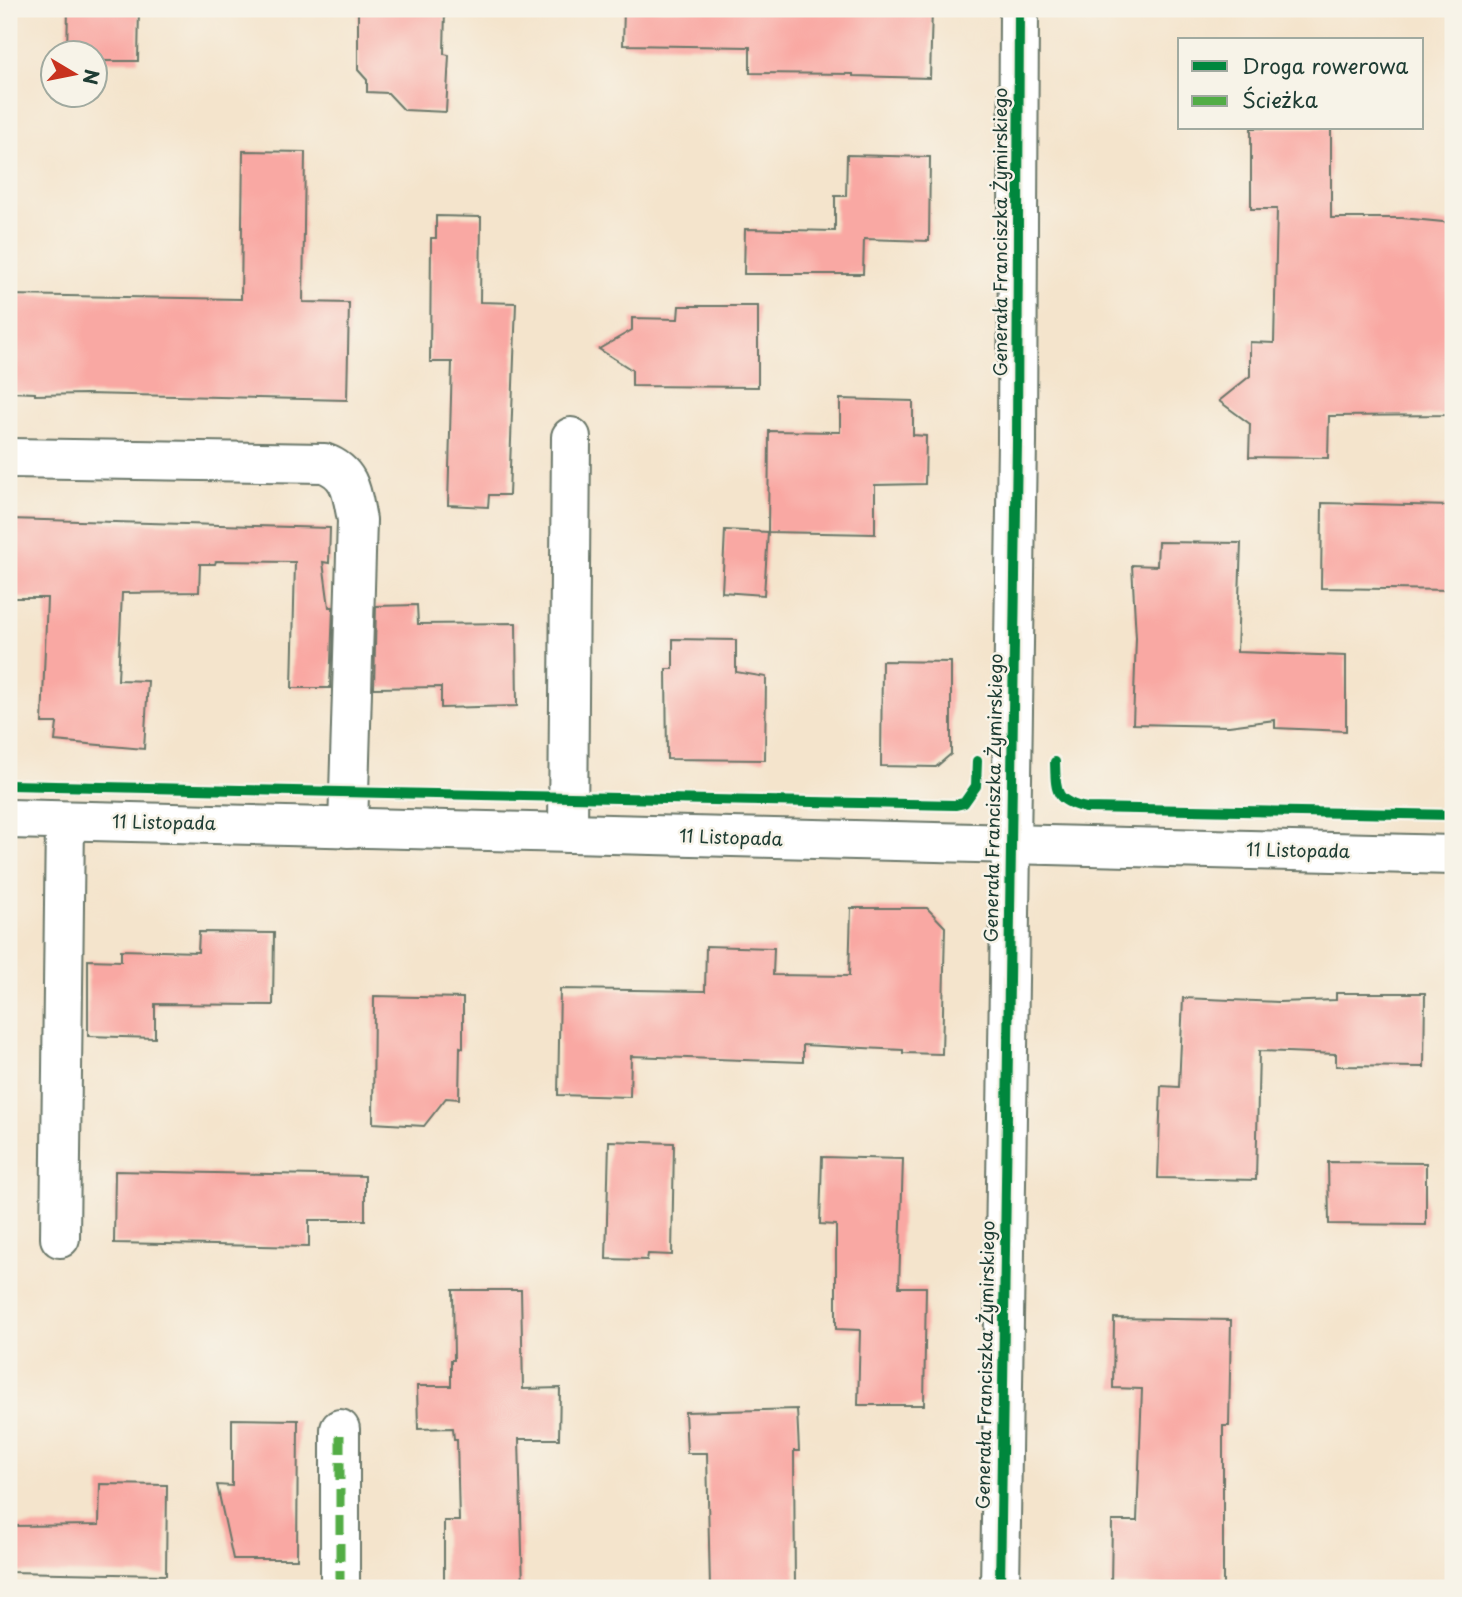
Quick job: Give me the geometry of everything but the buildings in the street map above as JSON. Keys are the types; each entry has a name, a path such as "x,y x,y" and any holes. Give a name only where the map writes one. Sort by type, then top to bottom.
{"street":[{"name":"Generała Franciszka Żymirskiego","path":"999,1588 1017,441 1019,9"},
{"path":"568,833 571,437"},
{"path":"9,458 324,464 338,468 347,480 357,520 348,828"},
{"name":"11 Listopada","path":"9,819 1453,855"},
{"path":"60,1238 65,821"},
{"path":"340,1429 340,1588"}],"marked path":[{"path":"340,1429 340,1588"}],"cycle path":[{"path":"1000,1588 1017,441 1019,9"},
{"path":"9,785 955,805 964,803 976,786 977,761"},
{"path":"1055,762 1057,787 1062,798 1086,808 1453,815"}]}
